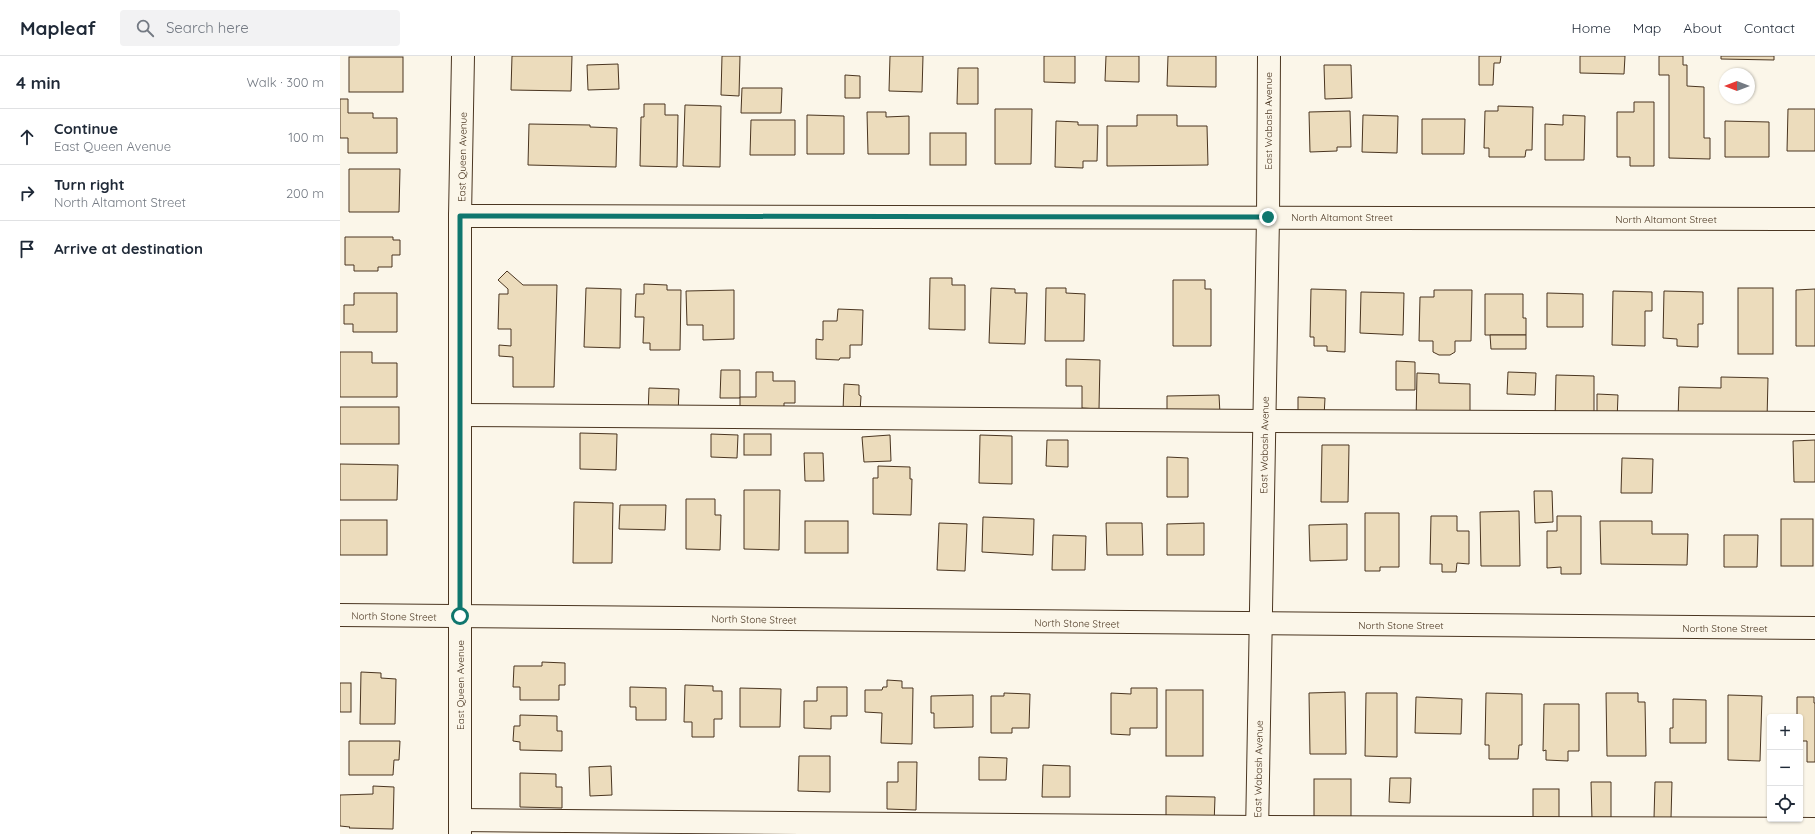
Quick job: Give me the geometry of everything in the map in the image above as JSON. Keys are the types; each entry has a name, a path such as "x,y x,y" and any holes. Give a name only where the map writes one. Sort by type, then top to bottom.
{"street":[{"name":"East Queen Avenue","path":"460,827 460,216 463,56"},
{"name":"East Wabash Avenue","path":"1257,831 1268,217 1269,56"},
{"name":"North Altamont Street","path":"460,216 1815,219"},
{"path":"460,415 1264,422 1815,423"},
{"name":"North Stone Street","path":"340,615 1815,628"},
{"path":"460,827 1257,831 1815,828"}],"building":[{"path":"512,56 572,56 571,91 511,90"},
{"path":"722,56 740,56 739,96 721,95"},
{"path":"890,56 923,56 922,92 889,91"},
{"path":"1044,56 1075,56 1075,83 1044,82"},
{"path":"1106,56 1139,56 1139,82 1105,81"},
{"path":"1168,56 1216,56 1216,87 1167,86"},
{"path":"1479,56 1501,56 1500,63 1494,63 1493,85 1479,85"},
{"path":"1580,56 1625,56 1624,74 1580,73"},
{"path":"1659,56 1683,56 1683,65 1687,65 1687,86 1704,87 1704,138 1710,138 1710,159 1669,158 1669,75 1659,75"},
{"path":"1721,56 1774,56 1774,60 1721,59"},
{"path":"349,57 403,57 403,92 349,92"},
{"path":"618,64 619,89 588,90 587,65"},
{"path":"1324,65 1351,65 1352,98 1325,99"},
{"path":"958,68 978,68 978,104 957,104"},
{"path":"845,75 860,76 860,98 845,98"},
{"path":"742,88 782,88 781,113 741,113"},
{"path":"340,99 348,99 348,113 373,113 373,118 397,118 397,153 348,153 348,138 340,138"},
{"path":"1634,102 1654,102 1654,166 1630,166 1630,157 1617,157 1617,112 1634,112"},
{"path":"644,104 665,104 665,115 678,115 677,167 640,166 641,117 644,117"},
{"path":"685,105 721,106 720,167 683,166"},
{"path":"1498,106 1533,107 1532,150 1526,150 1525,157 1489,157 1489,148 1484,148 1485,111 1498,111"},
{"path":"995,109 1032,109 1031,164 995,164"},
{"path":"1788,109 1815,109 1815,151 1787,151"},
{"path":"1350,111 1351,147 1337,147 1337,151 1310,152 1309,112"},
{"path":"867,112 886,112 886,117 909,116 909,154 868,154"},
{"path":"807,115 844,116 844,154 807,154"},
{"path":"1137,115 1177,115 1177,126 1207,126 1208,165 1107,166 1107,126 1137,126"},
{"path":"1363,115 1398,116 1397,153 1362,152"},
{"path":"1563,115 1585,116 1584,160 1545,160 1545,124 1563,125"},
{"path":"1422,119 1465,119 1464,154 1422,154"},
{"path":"751,120 795,120 795,155 750,155"},
{"path":"1056,121 1078,122 1078,125 1098,125 1097,161 1083,161 1083,168 1055,167"},
{"path":"1725,121 1769,122 1769,157 1725,157"},
{"path":"529,124 590,125 590,127 617,128 616,167 528,165"},
{"path":"930,133 966,133 966,165 930,165"},
{"path":"349,169 400,169 399,212 349,212"},
{"path":"345,237 393,237 393,240 400,240 400,255 392,255 392,267 378,267 378,271 354,271 354,265 345,265"},
{"path":"507,271 523,285 557,285 554,387 513,387 513,357 499,356 499,345 511,346 511,329 498,329 499,294 508,294 508,289 498,280"},
{"path":"930,278 952,278 952,285 965,285 965,330 929,329"},
{"path":"1173,280 1205,280 1205,289 1211,289 1211,346 1173,346"},
{"path":"644,284 667,285 667,290 681,290 680,350 650,350 650,343 643,343 644,317 635,317 636,294 644,294"},
{"path":"586,288 621,289 620,348 584,347"},
{"path":"991,288 1015,289 1015,293 1027,293 1025,344 989,343"},
{"path":"1046,288 1066,288 1066,293 1085,294 1084,341 1045,341"},
{"path":"1738,288 1773,288 1773,354 1738,354"},
{"path":"1311,289 1346,290 1345,352 1327,351 1327,346 1314,346 1314,337 1310,337"},
{"path":"1815,289 1815,346 1796,346 1796,290"},
{"path":"734,290 734,339 703,340 703,325 687,325 686,291"},
{"path":"1434,290 1472,290 1471,341 1455,341 1455,352 1450,355 1439,355 1433,352 1433,341 1419,341 1420,297 1434,297"},
{"path":"1613,291 1652,292 1652,311 1645,311 1645,346 1612,345"},
{"path":"1664,291 1703,292 1703,324 1698,324 1698,347 1677,346 1677,339 1663,338"},
{"path":"1361,292 1404,293 1403,335 1360,333"},
{"path":"354,293 397,293 397,332 353,332 353,324 344,324 344,305 354,305"},
{"path":"1547,293 1583,294 1583,327 1547,327"},
{"path":"1485,294 1523,294 1523,318 1526,318 1526,335 1485,335"},
{"path":"838,309 863,310 862,345 850,345 850,358 840,358 839,360 816,359 816,339 823,340 823,321 837,321"},
{"path":"1490,335 1526,335 1526,349 1491,349"},
{"path":"340,352 372,352 372,363 397,363 397,397 340,397"},
{"path":"1066,359 1100,360 1099,409 1082,408 1082,386 1066,386"},
{"path":"1396,361 1415,362 1415,390 1396,390"},
{"path":"721,370 740,370 740,398 720,398"},
{"path":"756,372 773,372 773,381 795,381 795,403 784,403 784,415 740,414 740,397 756,397"},
{"path":"1508,372 1536,373 1535,395 1507,394"},
{"path":"1417,373 1439,374 1439,383 1470,384 1470,422 1416,421"},
{"path":"1556,375 1594,376 1594,420 1555,419"},
{"path":"1721,377 1768,378 1767,420 1678,419 1679,387 1721,388"},
{"path":"844,384 859,385 859,395 861,396 860,412 843,411"},
{"path":"649,388 679,389 678,415 648,415"},
{"path":"1597,394 1618,395 1617,421 1597,420"},
{"path":"1219,395 1220,414 1167,415 1167,396"},
{"path":"1298,397 1325,398 1324,417 1298,416"},
{"path":"340,407 399,407 399,444 340,444"},
{"path":"580,433 617,434 616,470 580,469"},
{"path":"711,434 738,435 737,458 711,457"},
{"path":"744,434 771,434 771,455 744,455"},
{"path":"890,435 891,461 864,462 862,437"},
{"path":"980,435 1012,436 1012,484 979,483"},
{"path":"1047,440 1068,440 1068,467 1046,466"},
{"path":"1815,440 1815,482 1794,482 1793,441"},
{"path":"1322,445 1349,445 1348,502 1321,502"},
{"path":"804,453 823,453 824,481 805,481"},
{"path":"1167,457 1188,458 1188,497 1167,497"},
{"path":"1622,458 1653,459 1652,493 1621,493"},
{"path":"340,464 398,465 397,500 340,500"},
{"path":"878,466 910,467 910,479 912,479 911,515 873,514 873,478 878,478"},
{"path":"744,490 780,490 779,550 744,549"},
{"path":"1534,491 1552,491 1553,522 1535,523"},
{"path":"686,499 715,499 715,515 721,515 720,550 686,549"},
{"path":"574,502 613,503 612,563 573,563"},
{"path":"620,505 666,505 665,530 619,529"},
{"path":"1519,511 1520,566 1481,566 1480,512"},
{"path":"1365,513 1399,513 1399,567 1380,567 1380,571 1365,571"},
{"path":"1431,516 1457,516 1457,531 1469,531 1469,564 1457,563 1456,572 1442,572 1442,564 1430,564"},
{"path":"1557,516 1581,516 1581,574 1561,574 1561,567 1547,568 1547,531 1557,531"},
{"path":"983,517 1034,519 1033,555 982,552"},
{"path":"1781,519 1813,519 1813,566 1781,566"},
{"path":"340,520 387,520 387,555 340,555"},
{"path":"805,521 848,521 848,553 805,553"},
{"path":"1600,521 1652,521 1652,534 1688,534 1687,565 1601,564"},
{"path":"939,523 967,524 965,571 937,570"},
{"path":"1106,523 1142,523 1143,555 1107,555"},
{"path":"1204,523 1204,555 1167,555 1167,524"},
{"path":"1347,524 1347,560 1310,561 1309,525"},
{"path":"1053,535 1086,536 1085,570 1052,570"},
{"path":"1724,535 1758,535 1757,567 1724,567"},
{"path":"542,662 565,663 565,685 559,685 559,700 520,700 520,687 513,687 514,666 542,666"},
{"path":"361,672 381,673 381,678 396,679 395,724 360,724"},
{"path":"887,680 902,681 902,688 913,688 912,744 881,743 882,713 865,712 865,690 882,690 883,687 887,687"},
{"path":"340,683 351,683 351,712 340,712"},
{"path":"685,685 713,686 713,691 722,691 722,719 714,719 714,737 692,737 692,722 684,722"},
{"path":"630,687 666,688 666,720 636,720 636,707 630,707"},
{"path":"817,687 847,687 847,716 831,716 831,729 804,728 804,701 817,701"},
{"path":"740,688 781,689 780,727 740,727"},
{"path":"1131,688 1157,688 1157,728 1130,728 1130,735 1111,734 1111,693 1131,694"},
{"path":"1166,690 1203,690 1203,756 1166,756"},
{"path":"1345,692 1346,754 1310,754 1309,693"},
{"path":"1004,693 1030,694 1029,728 1012,728 1012,733 991,733 991,696 1004,696"},
{"path":"1366,693 1397,693 1397,757 1365,756"},
{"path":"1486,693 1522,694 1522,745 1519,745 1518,759 1489,759 1489,745 1485,745"},
{"path":"1606,693 1638,693 1638,702 1645,702 1646,756 1607,756"},
{"path":"973,695 973,727 934,728 934,713 931,713 931,696"},
{"path":"1728,695 1762,696 1760,761 1728,760"},
{"path":"1416,697 1462,699 1461,734 1415,733"},
{"path":"1797,697 1814,697 1815,762 1807,762 1807,741 1803,741 1803,714 1797,714"},
{"path":"1673,699 1706,700 1706,743 1670,743 1670,728 1673,728"},
{"path":"1544,704 1579,704 1579,751 1568,751 1568,761 1546,760 1546,750 1543,751"},
{"path":"520,715 557,716 557,731 562,731 562,751 520,750 520,742 513,741 514,726 520,726"},
{"path":"349,741 400,741 399,760 394,760 393,775 349,775"},
{"path":"799,756 830,756 830,792 798,791"},
{"path":"979,757 1007,758 1006,780 979,780"},
{"path":"898,762 917,762 916,810 887,809 887,782 898,782"},
{"path":"1043,765 1070,766 1070,797 1042,797"},
{"path":"611,766 612,795 590,796 589,767"},
{"path":"520,773 556,774 556,787 562,787 562,808 520,807"},
{"path":"1390,778 1411,778 1410,803 1389,802"},
{"path":"1314,779 1351,779 1351,819 1314,819"},
{"path":"1591,782 1611,782 1611,819 1592,819"},
{"path":"1655,782 1672,782 1671,818 1654,818"},
{"path":"373,786 394,787 393,829 349,828 350,827 340,826 340,795 373,794"},
{"path":"1533,789 1559,789 1559,824 1533,824"},
{"path":"1166,796 1215,797 1214,825 1166,824"}],"route":[{"path":"460,616 460,216 1268,217"}]}
